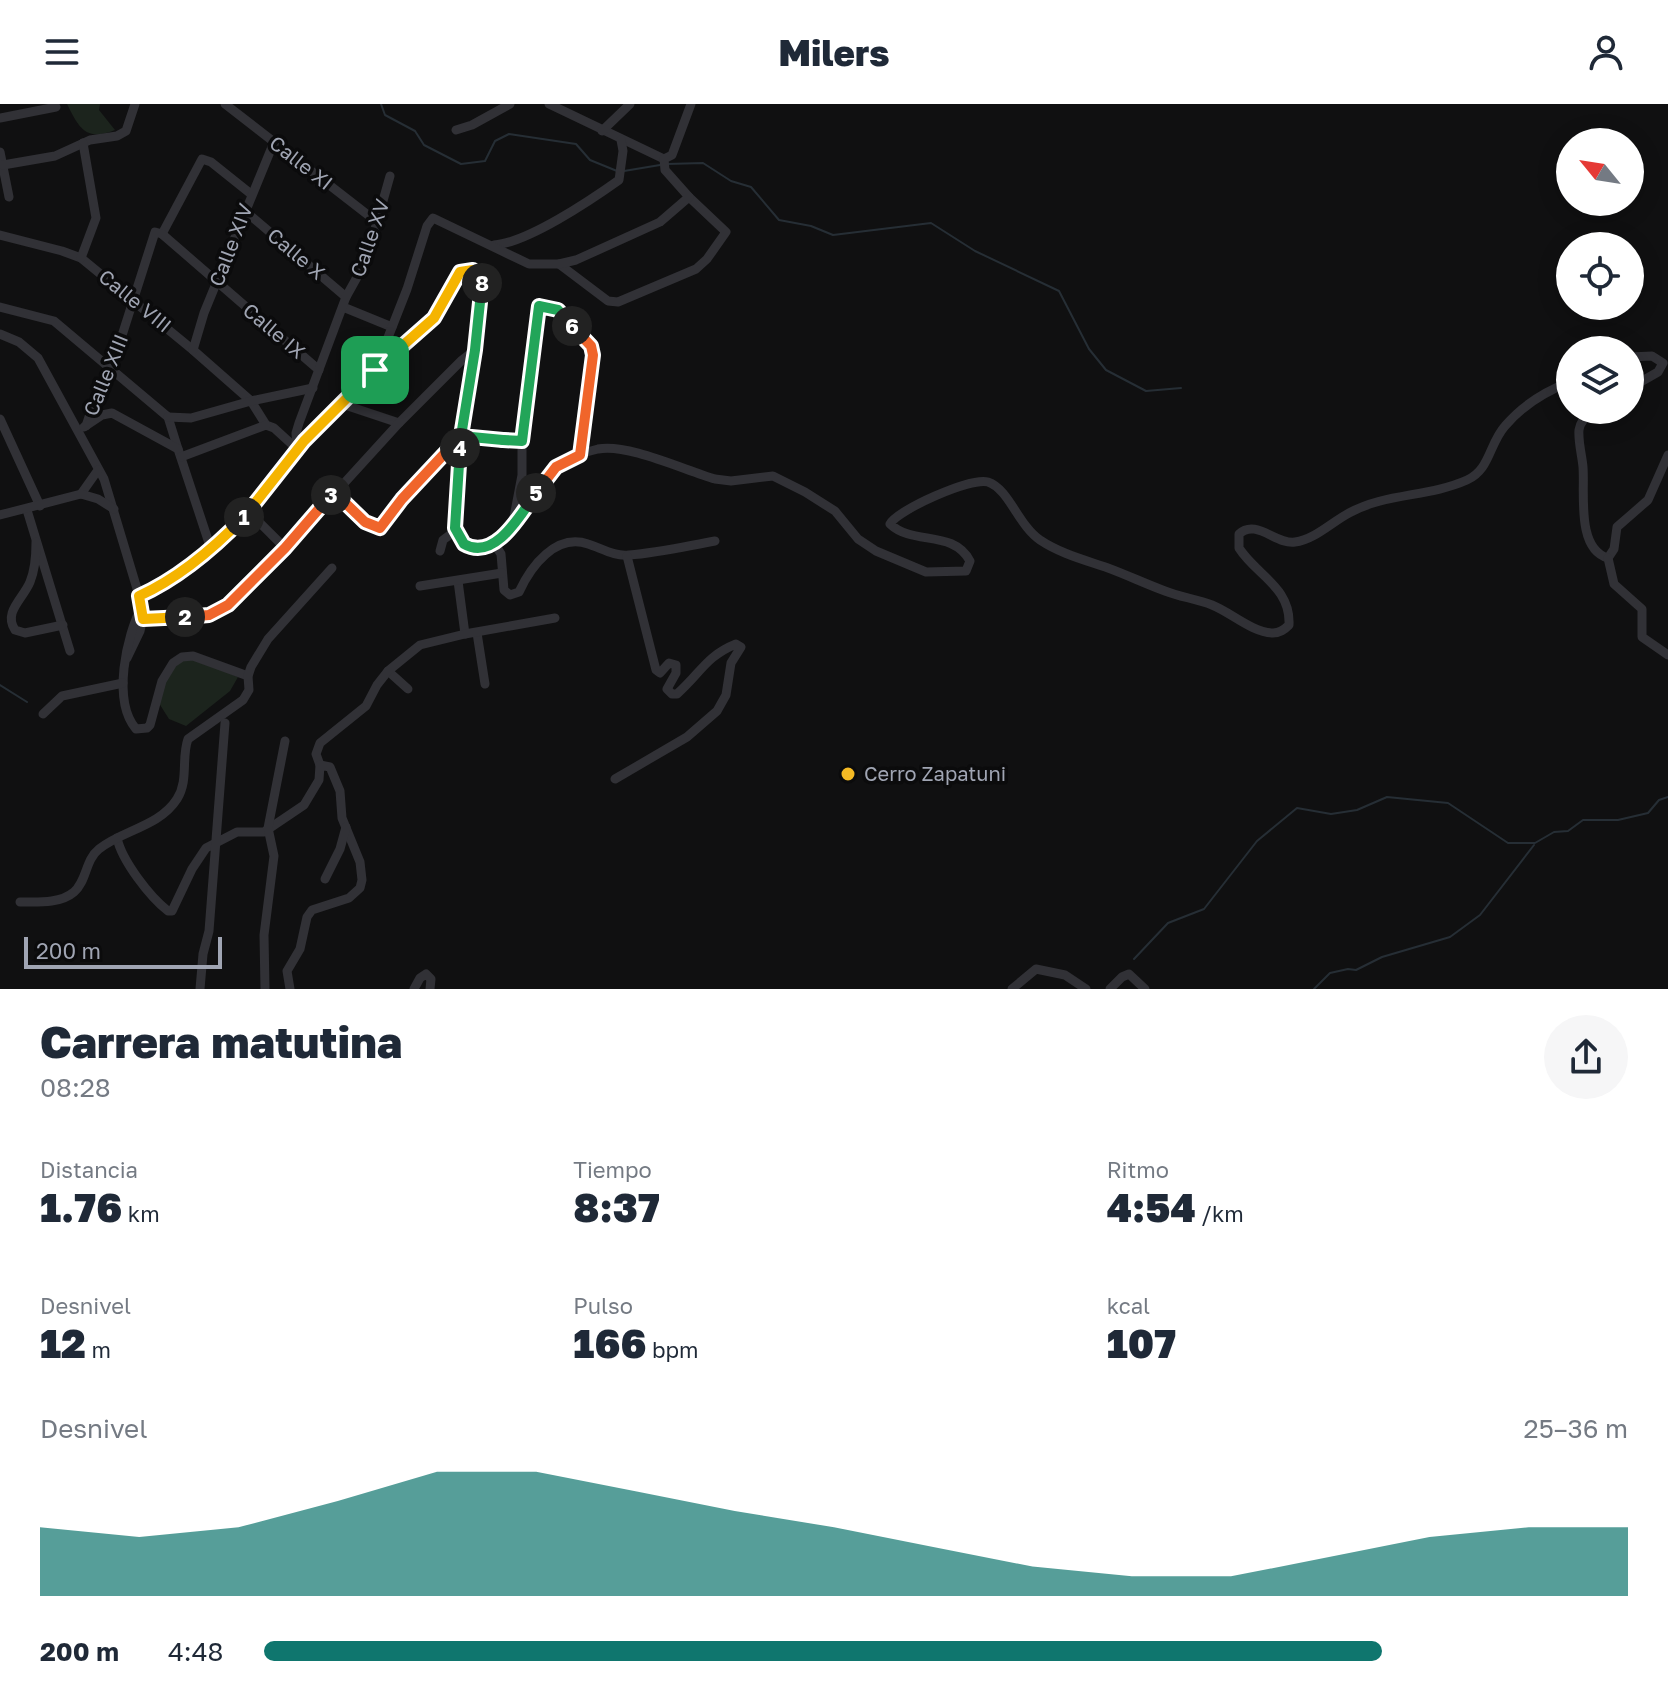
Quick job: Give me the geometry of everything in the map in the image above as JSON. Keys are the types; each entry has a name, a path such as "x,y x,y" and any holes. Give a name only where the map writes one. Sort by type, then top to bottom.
{"street":[{"path":"3,165 55,156 83,143 117,136 126,131 135,104"},
{"name":"Calle XI","path":"225,104 377,222"},
{"path":"486,104 496,110"},
{"path":"456,130 510,104"},
{"path":"549,104 664,163 689,197 726,232 703,262 675,280 618,302 608,301 559,264"},
{"path":"602,131 630,104"},
{"path":"664,163 672,155 691,104"},
{"path":"0,118 56,107"},
{"path":"494,245 520,238 619,180 621,140"},
{"name":"Calle XIV","path":"193,350 204,313 274,142"},
{"path":"81,258 96,218 83,143"},
{"path":"0,152 9,197"},
{"path":"158,233 202,159 211,162 251,194"},
{"name":"Calle XV","path":"297,449 296,433 345,302 366,261 390,176"},
{"path":"375,370 427,226 433,218 529,264 559,264 576,260 660,222 689,197"},
{"name":"Calle X","path":"245,211 345,302 392,327"},
{"name":"Calle IX","path":"158,233 319,370"},
{"name":"Calle XIII","path":"82,430 111,370 158,233"},
{"name":"Calle VIII","path":"0,235 81,258 193,350 266,425"},
{"path":"248,676 193,656 182,657 167,671 150,725 140,730 130,720 123,683 131,633 141,601 211,549 249,512 297,449 375,370 434,318 457,276 468,269 477,272 482,280 475,350 461,436 455,531 461,541 470,547 481,548 494,543 510,528 556,467 602,448 619,447 715,479 731,481 773,476 835,511 858,539 876,551 926,572 966,571 970,561 960,547 940,539 904,534 890,524 905,510 964,483 981,481 990,483 1005,495 1027,530 1053,548 1165,591 1215,606 1248,625 1274,633 1283,631 1289,625 1287,607 1280,591 1239,548 1237,541 1244,529 1254,528 1281,542 1297,542 1353,511 1379,501 1470,479 1481,472 1498,436 1513,419 1543,394 1556,388"},
{"path":"510,528 517,511 522,475 522,441 539,306 562,313 591,346 593,355 580,455"},
{"path":"0,307 54,321 168,417 211,549"},
{"path":"0,334 19,342 38,358 82,430 115,510 141,601 143,619 136,643 127,658"},
{"path":"143,619 220,612 285,548 399,423 475,350"},
{"path":"1644,356 1652,356 1663,363 1658,372 1644,380"},
{"path":"168,417 191,418 313,388"},
{"path":"342,404 399,423"},
{"path":"82,430 102,415 112,413 180,453 266,425 274,428 297,449"},
{"path":"0,419 40,506"},
{"path":"1582,424 1579,431 1584,471 1584,516 1592,544 1598,554 1608,558"},
{"path":"461,436 522,441"},
{"path":"334,492 365,522 380,528 402,499 461,436"},
{"path":"1668,455 1652,494 1617,527 1614,549 1608,558 1614,584 1642,609 1642,637 1668,655"},
{"path":"81,494 98,470"},
{"path":"0,515 81,494 98,499 115,510"},
{"path":"27,510 70,651"},
{"path":"249,512 285,548"},
{"path":"440,551 443,540 455,531"},
{"path":"35,539 32,575 11,614 11,625 25,633 63,625"},
{"path":"494,543 501,554 505,593 510,595 519,592 527,573 550,551 567,542 577,541 627,556 715,541"},
{"path":"615,779 687,737 717,711 726,695 731,663 741,647 736,644 708,658 696,677 677,694 672,694 667,689 676,673 676,665 669,663 660,673 656,670 627,556"},
{"path":"20,902 61,899 75,891 95,852 117,838 135,832 177,799 184,780 188,739 243,700 249,690 248,676 274,631 332,568"},
{"path":"420,586 502,573"},
{"path":"458,581 465,634"},
{"path":"117,838 120,853 168,911 172,911 206,848 237,832 264,832 304,805 319,780 320,765 316,754 320,743 366,706 388,671 420,645 555,618"},
{"path":"477,633 485,684"},
{"path":"388,671 408,689"},
{"path":"43,714 62,696 123,683"},
{"path":"200,989 203,954 209,931 225,723"},
{"path":"265,989 264,935 274,856 268,828 285,741"},
{"path":"290,989 287,971 300,949 307,917 318,907 349,898 360,888 363,872 342,818 340,791 332,770 328,765 320,765"},
{"path":"325,879 340,849 346,826"},
{"path":"1012,989 1036,969 1065,975 1086,989"},
{"path":"414,989 426,974 431,979 430,989"},
{"path":"1110,989 1129,974 1145,989"}],"shaded area":[{"path":"67,104 100,104 99,110 115,130 90,133 75,120"},
{"path":"185,654 238,677 230,691 186,726 169,719 157,700 162,681"}],"waterway":[{"path":"381,104 385,115 415,131 424,145 461,164 485,161 495,141 509,134 576,144 590,160 617,171"},
{"path":"667,164 703,163 731,181 751,187 779,220 811,226 833,235 931,223 975,251 1059,291 1089,349 1106,370 1146,391 1181,388"},
{"path":"624,171 660,165"},
{"path":"0,685 27,702"},
{"path":"1134,959 1168,923 1204,909 1257,841 1297,808 1331,814 1357,810 1387,797 1448,803 1508,843 1535,843 1554,832 1568,831 1583,820 1618,820 1648,813 1659,800 1668,797"},
{"path":"1314,989 1330,973 1356,970 1382,957 1450,937 1480,915 1534,845"}],"place":[{"name":"Cerro Zapatuni","path":"848,774"}],"route":[{"path":"375,370 304,441 249,512 220,541 190,566 139,596 143,619 220,612 285,548 334,492 365,522 380,528 402,499 461,436 455,528 461,541 474,548 494,543 513,525 556,467 580,455 593,355 591,346 562,313 539,306 522,441 461,436 475,350 482,280 473,270 460,272 434,318 375,370"}]}
